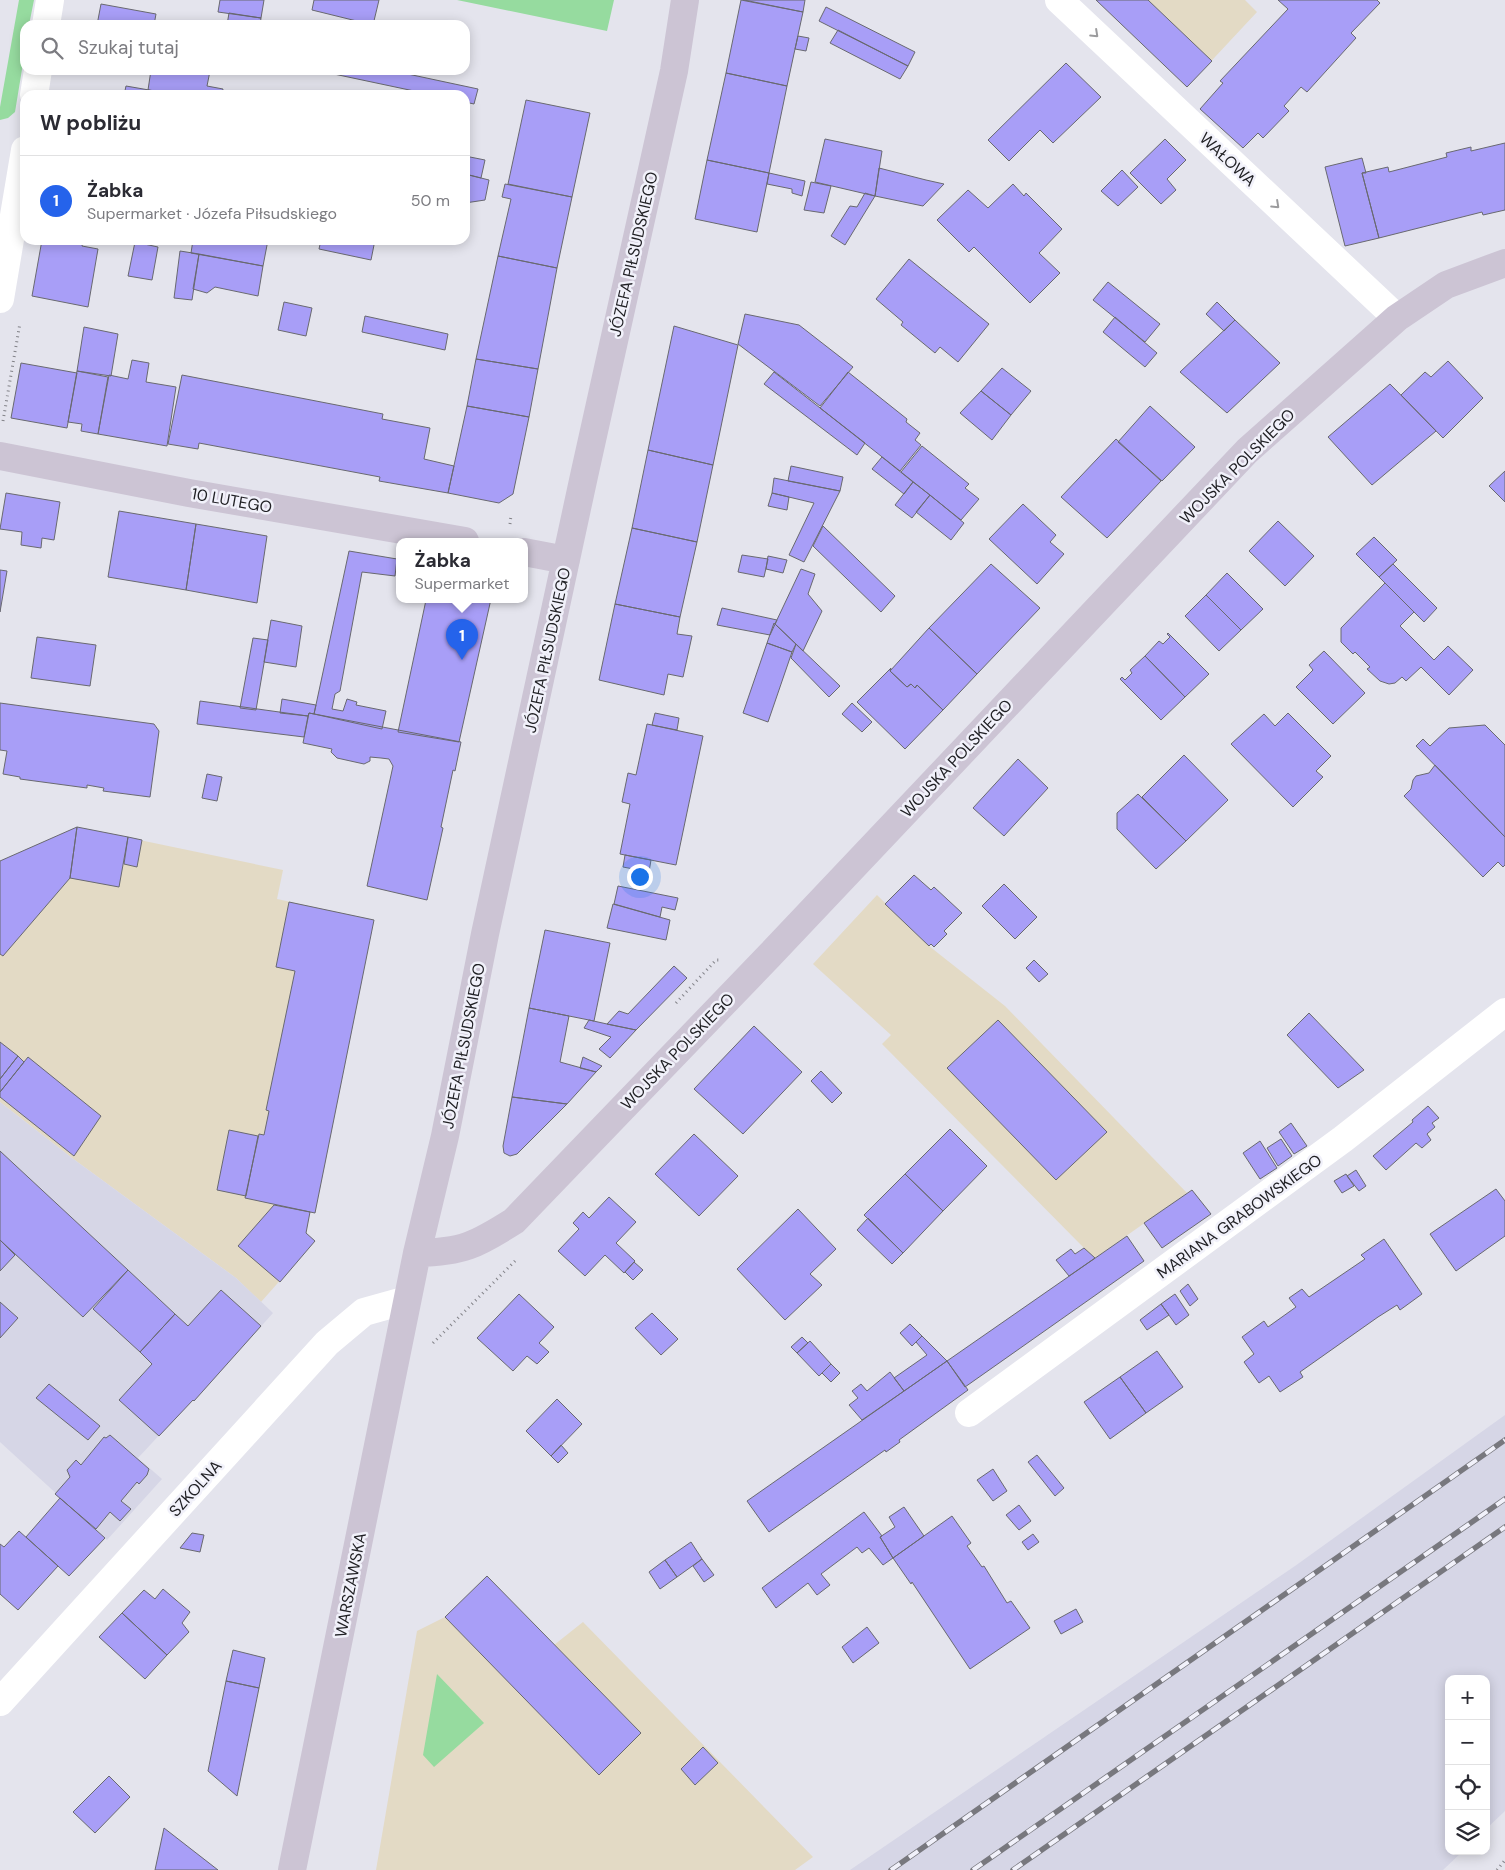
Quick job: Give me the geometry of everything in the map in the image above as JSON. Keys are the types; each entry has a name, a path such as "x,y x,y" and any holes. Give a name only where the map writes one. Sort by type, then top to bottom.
{"street":[{"path":"47,20 50,0"},
{"name":"JÓZEFA PIŁSUDSKIEGO","path":"407,1300 416,1254 445,1136 485,934 674,71 685,0"},
{"name":"WAŁOWA","path":"1059,0 1397,318"},
{"path":"35,90 37,75"},
{"path":"0,299 20,180"},
{"name":"WOJSKA POLSKIEGO","path":"416,1254 447,1253 479,1243 514,1221 769,956 1247,451 1397,318 1446,285 1505,263"},
{"name":"10 LUTEGO","path":"0,456 198,494 448,538"},
{"path":"528,553 566,560"},
{"name":"MARIANA GRABOWSKIEGO","path":"969,1413 1343,1139 1505,1012"},
{"name":"SZKOLNA","path":"0,1702 327,1343 364,1312 407,1300"},
{"name":"WARSZAWSKA","path":"292,1870 407,1300"}],"path":[{"path":"3,421 21,316"},
{"path":"432,1344 445,1328 518,1258"},
{"path":"1497,1870 1505,1860"}],"shaded area":[{"path":"1096,0 1245,0 1257,12 1187,87"},
{"path":"77,827 283,870 277,899 374,920 315,1213 310,1213 306,1233 315,1241 261,1302 236,1278 72,1158 0,1102 0,861"},
{"path":"877,895 929,946 1005,1006 1187,1193 1095,1258 1084,1248 882,1044 891,1035 813,964"},
{"path":"0,1102 72,1158 236,1278 273,1313 194,1401 192,1400 138,1458 162,1479 107,1540 0,1442"},
{"path":"1505,1415 1505,1811 1490,1825 1490,1675 1445,1675 1445,1855 1459,1855 1443,1870 850,1870 1295,1566"},
{"path":"487,1576 554,1645 583,1622 813,1857 795,1870 376,1870 417,1631 445,1617"}],"green space":[{"path":"19,0 34,0 30,20 20,20 21,75 15,112 8,118 0,120 0,107"},
{"path":"457,0 614,0 607,31"},
{"path":"437,1674 484,1723 434,1767 423,1755"}],"building":[{"path":"220,0 264,0 261,18 218,12"},
{"path":"314,0 379,0 374,20 353,20 312,10"},
{"path":"741,0 803,12 787,86 726,73"},
{"path":"744,0 805,0 803,12"},
{"path":"1096,0 1148,0 1212,61 1187,87"},
{"path":"1278,0 1377,0 1380,3 1351,33 1356,38 1307,92 1301,87 1284,106 1289,111 1263,138 1258,133 1243,148 1200,109 1223,83 1220,81 1288,9"},
{"path":"101,4 156,14 155,20 98,20"},
{"path":"826,7 915,52 908,66 819,21"},
{"path":"229,13 261,18 261,20 228,20"},
{"path":"838,30 908,66 900,79 830,43"},
{"path":"798,36 809,38 806,51 795,49"},
{"path":"1066,63 1101,97 1053,143 1040,130 1009,161 988,140"},
{"path":"726,73 787,86 769,173 707,160"},
{"path":"150,75 209,75 207,86 223,89 223,90 148,90"},
{"path":"339,75 412,75 478,89 474,104 470,103 470,90 409,90"},
{"path":"126,86 149,90 125,90"},
{"path":"526,100 590,113 572,197 508,184"},
{"path":"825,139 882,151 875,196 815,182"},
{"path":"1165,139 1186,160 1167,179 1176,190 1161,204 1130,173"},
{"path":"1505,143 1505,210 1483,215 1482,212 1379,238 1362,173 1388,167 1389,172 1447,157 1446,153 1471,147 1471,151"},
{"path":"470,157 485,160 481,178 470,175"},
{"path":"1362,158 1366,173 1362,173 1379,238 1345,246 1325,167"},
{"path":"707,160 769,173 757,232 695,219"},
{"path":"879,168 944,184 923,206 875,196"},
{"path":"1122,170 1138,187 1118,206 1101,191"},
{"path":"769,173 805,181 802,196 792,193 792,189 767,184"},
{"path":"470,175 489,180 485,200 470,202"},
{"path":"811,182 831,186 824,213 804,210"},
{"path":"505,184 572,197 557,268 498,256 511,199 502,197"},
{"path":"1013,184 1024,196 1026,193 1062,229 1039,253 1060,273 1030,303 974,247 969,252 937,220 968,190 988,208"},
{"path":"865,193 875,196 845,245 831,236 850,206 857,207"},
{"path":"41,245 82,245 98,249 88,307 32,296"},
{"path":"134,245 158,247 152,280 128,276"},
{"path":"192,245 267,245 263,266 191,253"},
{"path":"320,245 374,245 371,260 319,249"},
{"path":"180,251 199,254 192,300 174,298"},
{"path":"199,254 263,266 258,296 215,287 207,293 193,289"},
{"path":"498,256 557,268 538,369 476,359"},
{"path":"909,259 989,324 958,362 940,347 935,353 901,325 903,322 876,299"},
{"path":"1108,282 1160,324 1145,342 1093,300"},
{"path":"284,302 312,308 306,336 278,330"},
{"path":"1217,302 1235,320 1224,331 1206,314"},
{"path":"745,314 799,325 853,367 820,406 738,344"},
{"path":"365,316 448,334 445,350 362,332"},
{"path":"1115,317 1157,353 1145,367 1103,332"},
{"path":"1235,320 1280,363 1227,413 1180,372"},
{"path":"674,326 738,345 713,465 648,450"},
{"path":"84,327 118,334 111,376 77,371"},
{"path":"476,359 538,369 529,417 467,406"},
{"path":"132,360 149,363 146,382 176,387 167,446 98,434 109,375 128,379"},
{"path":"1448,361 1483,398 1443,438 1401,395 1425,372 1431,377"},
{"path":"21,363 77,373 67,428 11,418"},
{"path":"1002,368 1031,391 1011,415 981,391"},
{"path":"77,371 108,377 98,434 81,431 82,424 68,422"},
{"path":"774,372 865,443 857,455 764,384"},
{"path":"848,372 907,419 906,422 920,433 915,440 921,445 900,471 820,408"},
{"path":"182,375 383,414 382,419 430,428 424,459 454,466 448,493 379,481 380,477 199,443 198,449 168,444"},
{"path":"1390,384 1436,431 1372,485 1328,437"},
{"path":"981,391 1011,415 992,440 960,413"},
{"path":"467,406 529,417 513,494 499,503 448,493"},
{"path":"1150,406 1195,447 1162,481 1118,442"},
{"path":"1116,439 1161,481 1107,538 1061,497"},
{"path":"922,446 969,484 965,488 979,499 961,520 901,472"},
{"path":"648,450 713,465 697,542 632,528"},
{"path":"882,457 913,482 904,494 872,469"},
{"path":"791,466 843,477 840,491 788,481"},
{"path":"1505,471 1505,502 1489,486"},
{"path":"774,478 840,491 804,562 789,555 814,503 772,493"},
{"path":"913,482 930,495 912,518 895,505"},
{"path":"6,493 60,502 54,540 42,538 41,548 21,545 22,532 0,529"},
{"path":"772,493 789,497 787,510 768,506"},
{"path":"930,495 964,523 951,540 916,512"},
{"path":"1023,504 1056,535 1050,542 1064,554 1037,584 989,539"},
{"path":"119,511 196,524 186,590 108,577"},
{"path":"1278,521 1314,556 1285,586 1249,551"},
{"path":"196,524 267,536 257,603 186,590"},
{"path":"823,526 895,596 881,612 813,546"},
{"path":"632,528 697,542 680,617 615,604"},
{"path":"1374,537 1397,560 1379,577 1356,554"},
{"path":"349,551 396,559 395,576 362,572 340,691 335,694 332,709 343,711 347,699 357,702 356,705 386,711 382,729 314,714"},
{"path":"742,555 768,559 764,577 738,572"},
{"path":"768,556 787,560 783,573 766,569"},
{"path":"991,564 1040,608 977,674 929,628"},
{"path":"1393,564 1437,608 1424,622 1379,577"},
{"path":"801,569 815,574 808,594 822,611 803,651 775,624"},
{"path":"0,570 7,571 0,612"},
{"path":"1227,573 1263,609 1241,630 1206,595"},
{"path":"1385,583 1414,612 1400,626 1434,660 1448,646 1473,670 1449,695 1421,667 1406,681 1402,677 1395,683 1389,684 1380,681 1367,669 1370,667 1355,652 1353,654 1341,642 1341,628"},
{"path":"1206,595 1241,630 1219,651 1185,616"},
{"path":"425,603 490,603 459,742 398,732"},
{"path":"615,604 680,617 677,634 692,636 683,677 668,674 664,695 599,680"},
{"path":"722,608 777,620 770,635 717,625"},
{"path":"271,620 302,626 296,667 264,662"},
{"path":"774,623 796,644 792,652 767,643"},
{"path":"929,628 977,674 943,710 917,685 915,688 911,684 907,687 890,671"},
{"path":"1168,633 1209,674 1185,697 1145,656 1159,641 1163,644 1170,637"},
{"path":"37,637 96,645 90,686 31,678"},
{"path":"253,638 268,640 256,710 240,708"},
{"path":"767,643 792,652 768,722 743,713"},
{"path":"796,644 840,686 829,697 791,658"},
{"path":"1324,651 1365,693 1333,724 1296,687 1313,670 1309,665"},
{"path":"1145,656 1185,697 1161,720 1120,679 1122,677 1125,680 1132,673 1130,670"},
{"path":"891,668 890,671 907,687 911,684 915,688 917,685 943,710 905,749 857,702"},
{"path":"282,699 316,705 314,714 309,713 308,716 280,713"},
{"path":"200,701 308,716 304,737 197,724"},
{"path":"0,703 154,724 159,731 150,797 103,791 104,788 87,785 87,788 20,779 20,777 3,774 7,751 0,750"},
{"path":"852,703 872,722 862,732 842,714"},
{"path":"309,713 461,742 455,771 453,770 441,827 443,828 427,900 367,886 393,766 389,759 370,757 370,761 364,764 337,758 331,752 332,749 303,743"},
{"path":"655,713 679,718 677,730 652,725"},
{"path":"1288,713 1331,756 1316,771 1323,777 1293,807 1231,744 1264,714 1275,726"},
{"path":"647,724 703,736 676,865 620,854 630,804 622,802 628,773 636,775"},
{"path":"1485,725 1505,745 1505,837 1416,746 1423,739 1430,746 1449,728"},
{"path":"1184,755 1228,800 1186,841 1142,797"},
{"path":"1018,759 1048,788 1004,836 973,808"},
{"path":"1435,765 1505,837 1505,865 1503,867 1498,862 1483,877 1404,796 1411,789 1416,776 1429,773"},
{"path":"207,774 222,777 217,801 202,798"},
{"path":"1138,794 1186,841 1156,869 1117,829 1117,813"},
{"path":"77,827 70,878 3,956 0,954 0,861"},
{"path":"77,827 128,837 119,887 70,878"},
{"path":"128,837 142,840 137,867 124,864"},
{"path":"625,855 651,860 649,872 623,867"},
{"path":"914,875 931,890 934,887 962,913 944,931 947,934 934,947 931,944 929,946 885,904"},
{"path":"1004,884 1037,917 1015,939 982,906"},
{"path":"618,886 678,898 675,910 662,907 660,917 614,904"},
{"path":"289,902 374,920 315,1213 245,1198 259,1134 264,1135 269,1111 266,1110 295,971 276,967"},
{"path":"613,904 670,920 666,940 607,928"},
{"path":"545,930 610,943 594,1021 529,1008"},
{"path":"1034,960 1048,974 1039,982 1026,968"},
{"path":"674,966 687,978 636,1030 607,1024 619,1011 628,1014"},
{"path":"529,1008 569,1016 560,1062 596,1072 567,1104 512,1097"},
{"path":"1309,1013 1364,1070 1338,1088 1287,1035"},
{"path":"589,1020 636,1030 610,1058 599,1049 611,1037 584,1028"},
{"path":"998,1020 1107,1132 1056,1180 947,1068"},
{"path":"754,1026 802,1072 743,1134 694,1089"},
{"path":"0,1042 18,1056 0,1079"},
{"path":"18,1056 24,1062 0,1092 0,1079"},
{"path":"28,1057 101,1116 74,1156 0,1097 0,1092"},
{"path":"583,1057 602,1066 596,1072 580,1068"},
{"path":"821,1071 842,1093 832,1103 811,1081"},
{"path":"512,1097 567,1104 517,1154 510,1156 504,1153 503,1146"},
{"path":"1428,1106 1439,1118 1432,1123 1435,1127 1427,1134 1431,1140 1422,1148 1416,1143 1386,1170 1373,1156 1413,1122 1412,1120"},
{"path":"1291,1123 1307,1146 1294,1154 1279,1132"},
{"path":"950,1129 987,1166 943,1211 905,1174"},
{"path":"229,1130 258,1136 246,1196 217,1190"},
{"path":"694,1134 738,1176 699,1216 655,1174"},
{"path":"1281,1139 1292,1156 1278,1166 1267,1148"},
{"path":"1260,1141 1277,1168 1260,1179 1243,1153"},
{"path":"0,1151 128,1270 83,1317 0,1240"},
{"path":"1356,1170 1366,1186 1359,1191 1347,1176"},
{"path":"905,1174 943,1211 903,1253 864,1215"},
{"path":"1346,1174 1354,1186 1342,1193 1334,1181"},
{"path":"1496,1189 1505,1201 1505,1236 1456,1271 1430,1234"},
{"path":"1192,1190 1211,1214 1162,1248 1144,1223"},
{"path":"609,1197 636,1222 616,1243 635,1261 624,1273 605,1255 585,1276 558,1251 579,1229 573,1223 583,1212 589,1218"},
{"path":"274,1205 310,1212 306,1233 315,1241 280,1282 238,1246"},
{"path":"798,1209 836,1249 810,1274 822,1285 785,1320 737,1269"},
{"path":"868,1218 903,1253 892,1264 857,1230"},
{"path":"1127,1236 1144,1261 965,1387 947,1361"},
{"path":"1384,1239 1422,1294 1400,1310 1397,1305 1378,1317 1300,1372 1303,1377 1280,1392 1269,1376 1259,1383 1244,1362 1254,1354 1242,1337 1264,1321 1268,1327 1296,1307 1289,1298 1302,1289 1309,1297 1365,1259 1361,1255"},
{"path":"0,1240 15,1255 0,1271"},
{"path":"1084,1248 1095,1258 1069,1276 1056,1260 1071,1249 1075,1254"},
{"path":"634,1262 643,1270 633,1280 625,1272"},
{"path":"128,1270 175,1314 140,1352 93,1309"},
{"path":"1188,1284 1198,1299 1190,1306 1180,1291"},
{"path":"221,1290 261,1326 194,1401 159,1436 119,1400 152,1364 140,1352 175,1314 188,1326"},
{"path":"519,1294 554,1327 539,1343 549,1352 537,1364 527,1356 513,1371 477,1338"},
{"path":"1175,1294 1189,1315 1176,1325 1161,1304"},
{"path":"0,1302 18,1318 0,1338"},
{"path":"1161,1304 1169,1315 1147,1330 1140,1320"},
{"path":"652,1313 678,1339 661,1355 635,1328"},
{"path":"910,1324 922,1336 912,1346 900,1333"},
{"path":"922,1336 947,1361 904,1391 894,1378 927,1355 916,1342"},
{"path":"802,1337 808,1343 797,1353 791,1347"},
{"path":"810,1341 831,1364 819,1376 797,1353"},
{"path":"1157,1351 1183,1387 1146,1413 1120,1377"},
{"path":"947,1361 968,1390 899,1440 900,1442 886,1452 885,1450 769,1532 747,1501"},
{"path":"831,1364 840,1373 831,1382 822,1373"},
{"path":"890,1372 904,1391 862,1420 849,1405 858,1398 852,1391 861,1384 867,1391"},
{"path":"1120,1377 1146,1413 1110,1439 1084,1402"},
{"path":"49,1384 100,1426 88,1440 36,1398"},
{"path":"557,1399 582,1424 551,1456 526,1431"},
{"path":"110,1435 149,1469 147,1475 139,1484 137,1482 121,1501 131,1509 120,1521 110,1512 96,1529 55,1494 70,1477 67,1470 76,1460 81,1465 104,1437 106,1438"},
{"path":"561,1445 568,1453 558,1463 551,1456"},
{"path":"1037,1455 1064,1488 1055,1496 1028,1462"},
{"path":"993,1469 1007,1491 993,1501 977,1480"},
{"path":"60,1498 105,1538 69,1576 26,1537"},
{"path":"1019,1505 1031,1521 1019,1530 1006,1515"},
{"path":"904,1507 924,1536 893,1558 880,1537 895,1527 889,1517"},
{"path":"864,1512 882,1536 880,1537 893,1558 883,1565 869,1548 862,1553 857,1547 821,1574 830,1585 817,1595 808,1583 776,1608 762,1588"},
{"path":"952,1516 971,1543 967,1546 982,1567 984,1566 1007,1603 1011,1601 1030,1628 970,1669 912,1582 911,1584 893,1558"},
{"path":"19,1531 58,1566 18,1610 0,1594 0,1544 4,1547"},
{"path":"192,1533 204,1535 200,1552 180,1548"},
{"path":"1033,1534 1039,1542 1028,1550 1022,1542"},
{"path":"691,1542 702,1559 677,1577 665,1560"},
{"path":"702,1559 714,1575 704,1582 693,1566"},
{"path":"665,1560 677,1577 660,1589 649,1572"},
{"path":"487,1576 641,1733 599,1775 445,1617"},
{"path":"163,1589 190,1612 182,1623 189,1632 167,1655 122,1613 144,1590 155,1599"},
{"path":"1076,1609 1083,1622 1061,1634 1054,1621"},
{"path":"122,1613 167,1655 145,1679 99,1637"},
{"path":"867,1627 879,1643 853,1663 842,1647"},
{"path":"233,1650 265,1658 259,1688 226,1681"},
{"path":"226,1681 259,1688 237,1796 208,1771"},
{"path":"703,1747 718,1763 695,1785 681,1769"},
{"path":"109,1776 130,1797 95,1833 73,1812"},
{"path":"164,1828 218,1870 155,1870"}],"railway":[{"path":"891,1870 1505,1440"},
{"path":"973,1870 1505,1499"},
{"path":"1013,1870 1505,1527"}],"place":[{"name":"Żabka","path":"462,660"}]}
